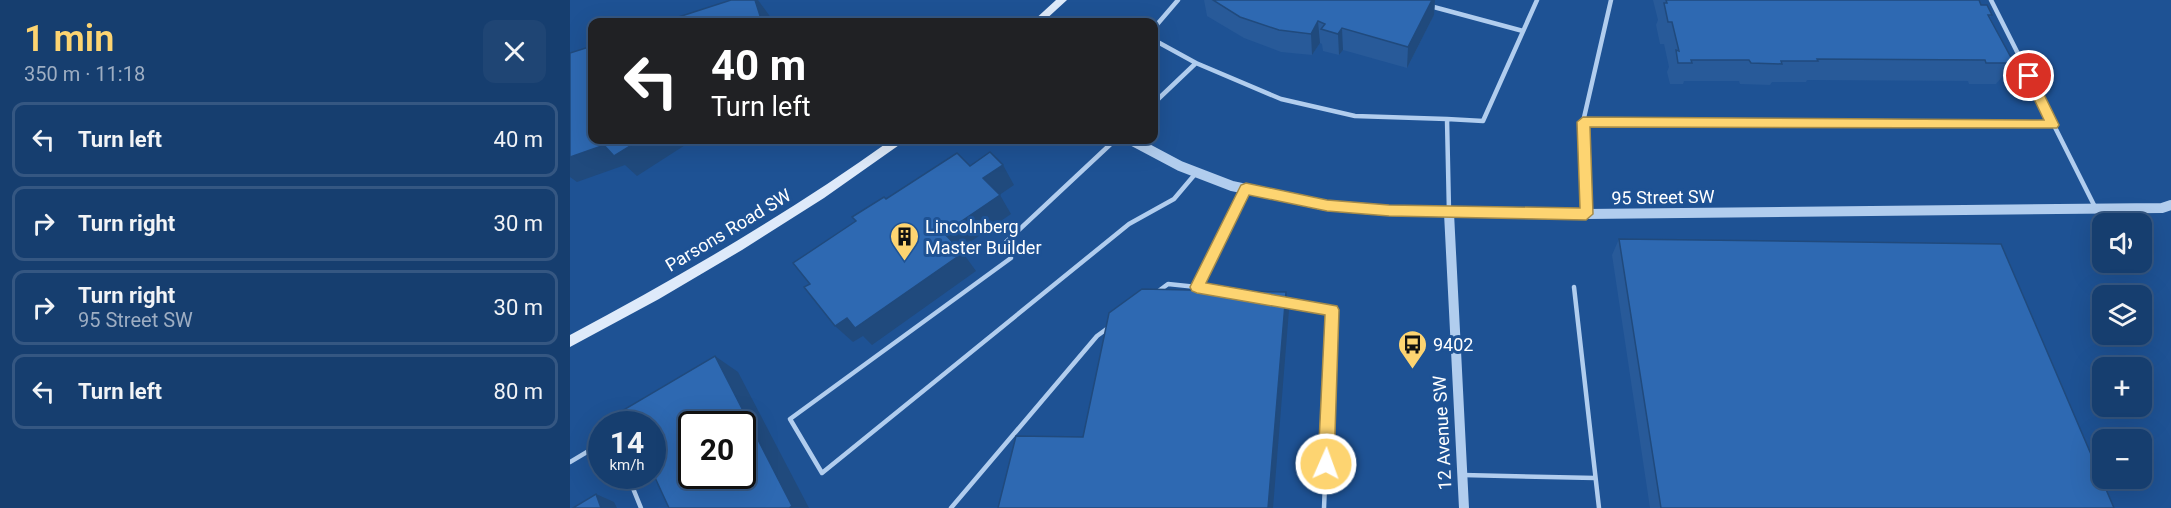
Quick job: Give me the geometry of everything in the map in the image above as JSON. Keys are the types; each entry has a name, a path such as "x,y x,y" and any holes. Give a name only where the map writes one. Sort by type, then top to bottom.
{"main road":[{"path":"1042,18 1062,0"},
{"name":"Parsons Road SW","path":"570,341 647,301 791,213 892,144"}],"street":[{"name":"95 Street SW","path":"1139,144 1197,172 1246,189 1327,206 1449,213 1586,214 2162,208 2171,205"},
{"name":"12 Avenue SW","path":"1449,213 1464,508"}],"lane":[{"path":"1158,23 1178,0"},
{"path":"1158,42 1196,63 1281,99 1355,116 1483,121 1537,0"},
{"path":"1586,214 1583,122 1611,0"},
{"path":"1991,0 2097,209"},
{"path":"1426,5 1523,31"},
{"path":"1158,99 1196,63"},
{"path":"1448,119 1449,213"},
{"path":"1583,122 2053,125"},
{"path":"1111,144 1006,242 1011,258 790,419 822,473 1129,224 1174,199 1197,172"},
{"path":"1197,287 1246,189"},
{"path":"1150,297 1168,284 1230,293"},
{"path":"1574,287 1599,508"},
{"path":"1276,300 1332,310 1324,508"},
{"path":"951,508 1096,336 1114,323"},
{"path":"570,462 588,451"},
{"path":"1462,475 1595,478"},
{"path":"634,489 642,508"}],"building":[{"path":"731,0 755,0 761,18 675,18"},
{"path":"1213,0 1432,0 1408,47 1342,28 1338,34 1321,29 1325,24 1318,21 1311,34 1279,30 1240,17"},
{"path":"1666,0 1979,0 1981,5 1987,5 1992,15 1988,15 2014,63 1986,63 1985,60 1817,59 1818,61 1781,61 1782,64 1751,63 1749,60 1691,60 1692,63 1678,63 1676,50 1679,51 1672,22 1668,22 1664,3 1667,3"},
{"path":"588,47 588,144 634,144 614,156 604,145 570,157 570,53"},
{"name":"Lincolnberg Master Builder","path":"990,152 1003,165 983,178 1000,195 944,233 963,253 855,328 847,318 835,326 804,287 810,284 793,263 856,221 852,217 884,197 886,199 957,153 970,166"},
{"path":"1619,239 2001,244 2092,457 2092,489 2106,489 2114,508 1661,508"},
{"path":"1142,289 1286,292 1268,508 998,508 1016,436 1083,437 1109,313"},
{"path":"715,356 743,411 678,411 678,489 756,489 756,436 792,506 789,508 669,508 660,489 666,489 666,411 622,411"},
{"path":"596,494 601,508 573,508"}],"place":[{"name":"Lincolnberg Master Builder","path":"904,262"},
{"name":"9402","path":"1412,370"}],"route":[{"path":"1326,464 1332,310 1197,287 1246,189 1327,206 1389,211 1586,214 1583,122 2053,125 2029,76"}]}
